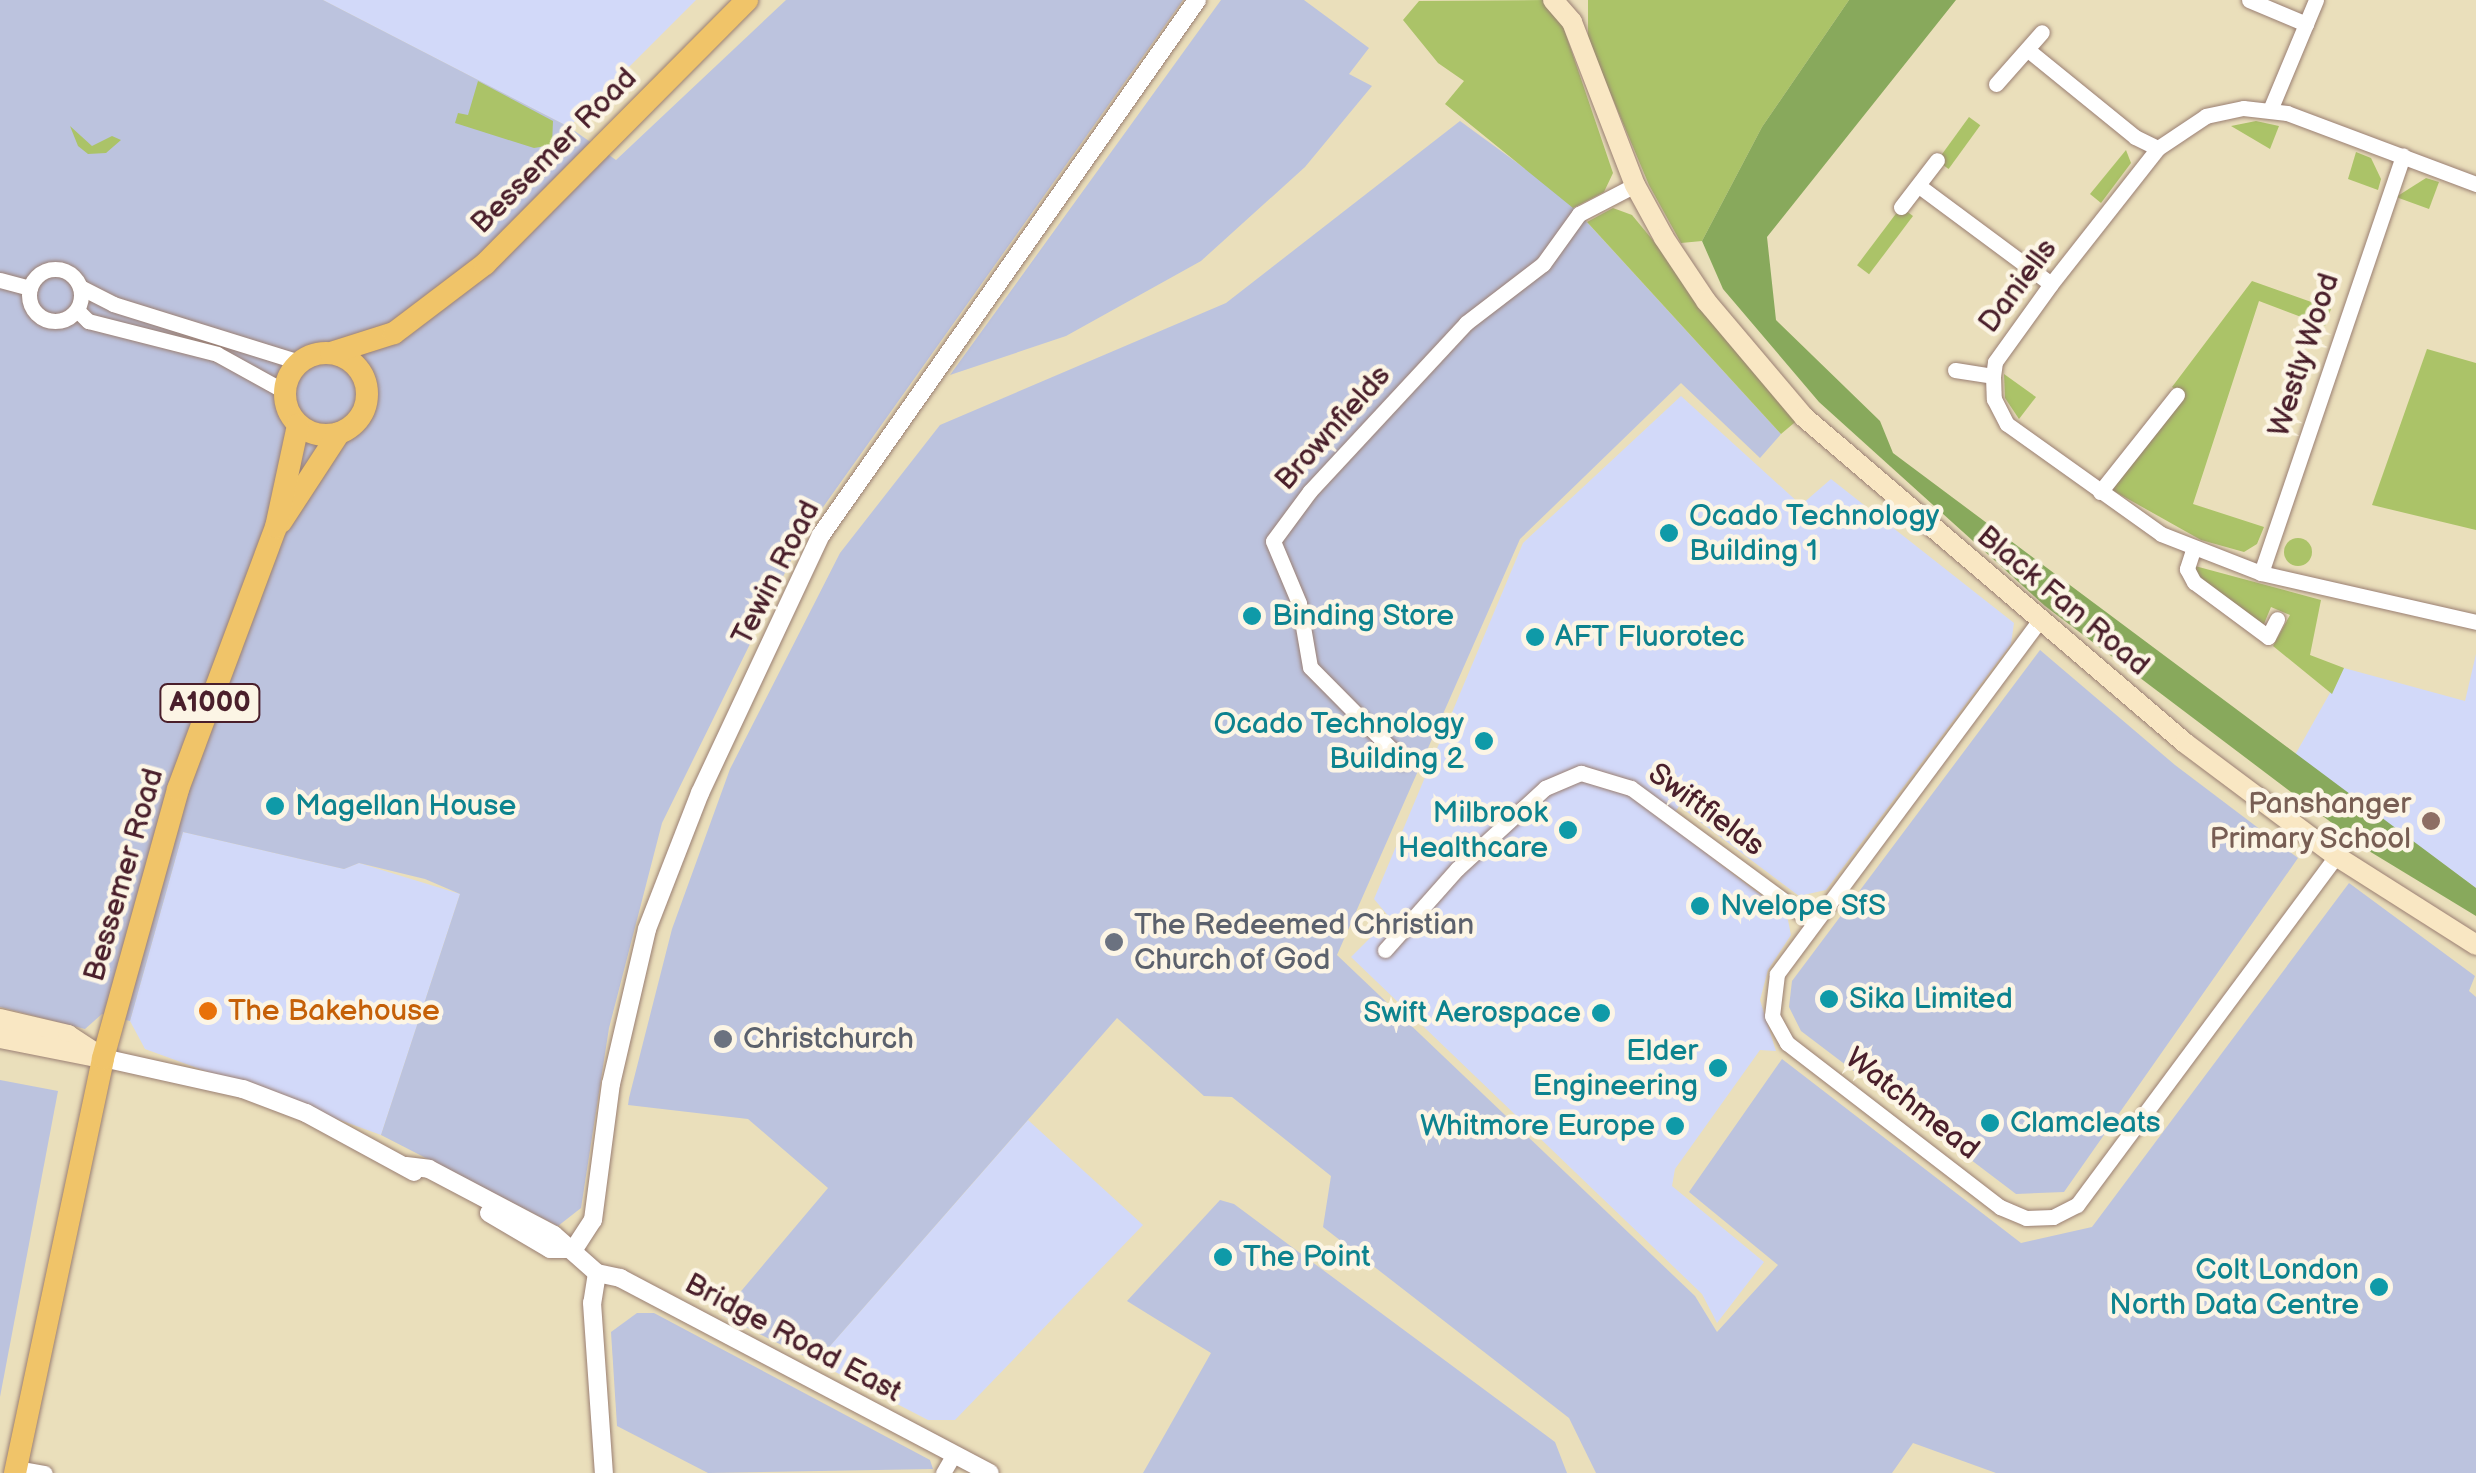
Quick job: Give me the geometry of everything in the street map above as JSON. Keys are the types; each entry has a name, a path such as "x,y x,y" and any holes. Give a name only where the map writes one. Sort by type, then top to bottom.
{"main road":[{"name":"Bessemer Road","path":"364,377 394,333 485,264 747,0"},
{"name":"Black Fan Road","path":"1554,0 1572,22 1635,186 1706,301 1804,417 2039,621 2336,856 2476,945"},
{"path":"1572,22 1580,0"},
{"name":"Bessemer Road","path":"332,353 394,333"},
{"path":"276,527 339,433 362,414 364,377 349,360 332,353 299,362 284,390 298,424 322,435 339,433"},
{"name":"Bessemer Road","path":"103,1058 178,790 276,527 298,424"},
{"path":"0,1020 68,1035 103,1058"},
{"path":"0,1038 64,1056 103,1058"},
{"name":"A1000","path":"15,1470 103,1058"}],"street":[{"name":"Tewin Road","path":"574,1249 593,1220 611,1084 648,929 700,793 814,549 961,328 1197,0"},
{"path":"2250,0 2306,24"},
{"path":"2270,110 2316,0"},
{"path":"1996,84 2042,32"},
{"path":"2028,50 2135,137 2158,148"},
{"name":"Daniells","path":"2476,184 2270,110 2206,116 2158,148 2051,284 1996,362 1993,376 1994,399 2007,424 2100,492 2193,550 2261,573 2476,622"},
{"name":"Westly Wood","path":"2261,573 2404,156"},
{"path":"1901,207 1937,160"},
{"name":"Brownfields","path":"1403,762 1310,667 1299,603 1274,541 1466,323 1543,264 1578,214 1635,186"},
{"path":"1918,186 2051,284"},
{"path":"76,310 48,320 34,310 30,288 40,274 60,270 80,287 113,304 299,362"},
{"path":"0,280 30,288"},
{"path":"76,310 80,287"},
{"path":"76,310 88,320 217,354 284,390"},
{"path":"1956,370 1993,376"},
{"path":"2100,492 2177,394"},
{"path":"2193,550 2187,569 2194,582 2268,637 2277,619"},
{"name":"Watchmead","path":"2039,621 1814,923 1772,988 1778,1032 2000,1207 2026,1218 2054,1216 2077,1205 2336,856"},
{"name":"Swiftfields","path":"1385,950 1457,869 1545,788 1581,773 1631,788 1814,923"},
{"path":"103,1058 242,1089 306,1113 550,1249 574,1249"},
{"name":"Bridge Road East","path":"574,1249 597,1273 620,1278 990,1473"},
{"path":"597,1273 592,1303 604,1473"},
{"path":"943,1473 954,1454"},
{"path":"15,1470 44,1473"}],"shaded area":[{"path":"0,0 323,0 569,127 616,160 786,0 1183,0 804,534 662,823 609,1028 581,1208 558,1226 381,1135 460,894 425,879 359,863 344,869 183,832 130,1021 102,1014 85,1029 0,1007"},
{"path":"323,0 696,0 569,127"},
{"path":"1221,0 1304,0 1369,48 1349,74 1372,86 1305,167 1201,261 1066,336 950,375"},
{"path":"1460,121 1564,197 1781,434 1760,458 1681,383 1520,539 1337,955 1695,1296 1717,1332 1778,1265 1689,1192 1782,1059 2021,1243 2092,1227 2349,883 2475,976 2469,991 2476,997 2476,1473 1996,1473 1913,1443 1892,1473 1596,1473 1569,1418 1323,1227 1331,1176 1232,1097 1204,1096 1117,1018 816,1362 721,1315 828,1188 748,1119 628,1105 629,1098 672,929 730,769 840,553 940,425 1226,303"},
{"path":"1681,396 1801,505 1831,479 2014,623 2011,644 1826,890 1799,896 1679,806 1668,824 1787,915 1791,935 1768,970 1760,1000 1776,1051 1760,1050 1675,1169 1672,1186 1764,1262 1717,1323 1702,1294 1351,957 1390,918 1374,899 1523,543"},
{"path":"2040,650 2175,765 2298,858 2064,1192 2016,1194 1801,1031 1789,1007 1792,981"},
{"name":"Panshanger Primary School","path":"2476,654 2476,888 2295,755 2344,668 2465,701"},
{"path":"183,832 344,869 359,863 460,894 381,1135 145,1049 130,1021"},
{"path":"0,1080 58,1091 0,1397"},
{"path":"1028,1120 1143,1225 955,1420 928,1420 816,1362"},
{"path":"1220,1200 1234,1204 1555,1442 1567,1473 1143,1473 1211,1353 1127,1301"},
{"path":"637,1313 654,1313 930,1460 933,1469 708,1473 617,1426 611,1332"}],"green space":[{"path":"1544,0 1560,17 1613,173 1604,192 1573,208 1445,104 1464,81 1438,63 1403,20 1419,1"},
{"path":"1588,0 1849,0 1762,127 1702,241 1681,243 1649,185 1588,40"},
{"path":"1849,0 1956,0 1767,237 1776,320 1880,421 1893,453 2476,888 2476,916 2369,851 2045,606 1819,402 1723,289 1702,241 1762,127"},
{"path":"478,81 553,121 552,145 534,148 455,123 458,113 468,115"},
{"path":"1969,117 1980,125 1949,169 1937,161"},
{"path":"2256,121 2279,126 2270,149 2231,126"},
{"path":"70,126 92,146 112,136 121,140 106,153 88,154 78,146"},
{"path":"2126,150 2131,163 2101,203 2090,194"},
{"path":"2356,152 2371,158 2381,179 2378,190 2348,179"},
{"path":"2426,178 2439,182 2429,209 2396,197"},
{"path":"1901,207 1913,216 1869,274 1857,265"},
{"path":"1613,208 1632,215 1800,418 1781,434 1587,222"},
{"path":"2252,281 2331,309 2325,326 2259,301 2193,504 2264,527 2257,544 2244,552 2201,540 2112,490 2182,394 2172,387"},
{"path":"2427,349 2476,363 2476,530 2372,505"},
{"path":"2004,374 2036,397 2019,419 2005,398"},
{"path":"2298,538 2308,542 2312,552 2308,562 2298,566 2288,562 2284,552 2288,542"},
{"path":"2195,566 2321,600 2310,655 2344,668 2332,694 2273,646 2290,615 2271,607 2261,631 2200,582"}],"place":[{"name":"Ocado Technology Building 1","path":"1669,533"},
{"name":"Binding Store","path":"1252,616"},
{"name":"AFT Fluorotec","path":"1535,637"},
{"name":"Ocado Technology Building 2","path":"1484,741"},
{"name":"Magellan House","path":"275,806"},
{"name":"Panshanger Primary School","path":"2431,821"},
{"name":"Milbrook Healthcare","path":"1568,830"},
{"name":"Nvelope SfS","path":"1700,906"},
{"name":"The Redeemed Christian Church of God","path":"1114,942"},
{"name":"Sika Limited","path":"1829,999"},
{"name":"The Bakehouse","path":"208,1011"},
{"name":"Swift Aerospace","path":"1601,1013"},
{"name":"Christchurch","path":"723,1039"},
{"name":"Elder Engineering","path":"1718,1068"},
{"name":"Clamcleats","path":"1990,1123"},
{"name":"Whitmore Europe","path":"1675,1126"},
{"name":"The Point","path":"1223,1257"},
{"name":"Colt London North Data Centre","path":"2379,1287"}]}
